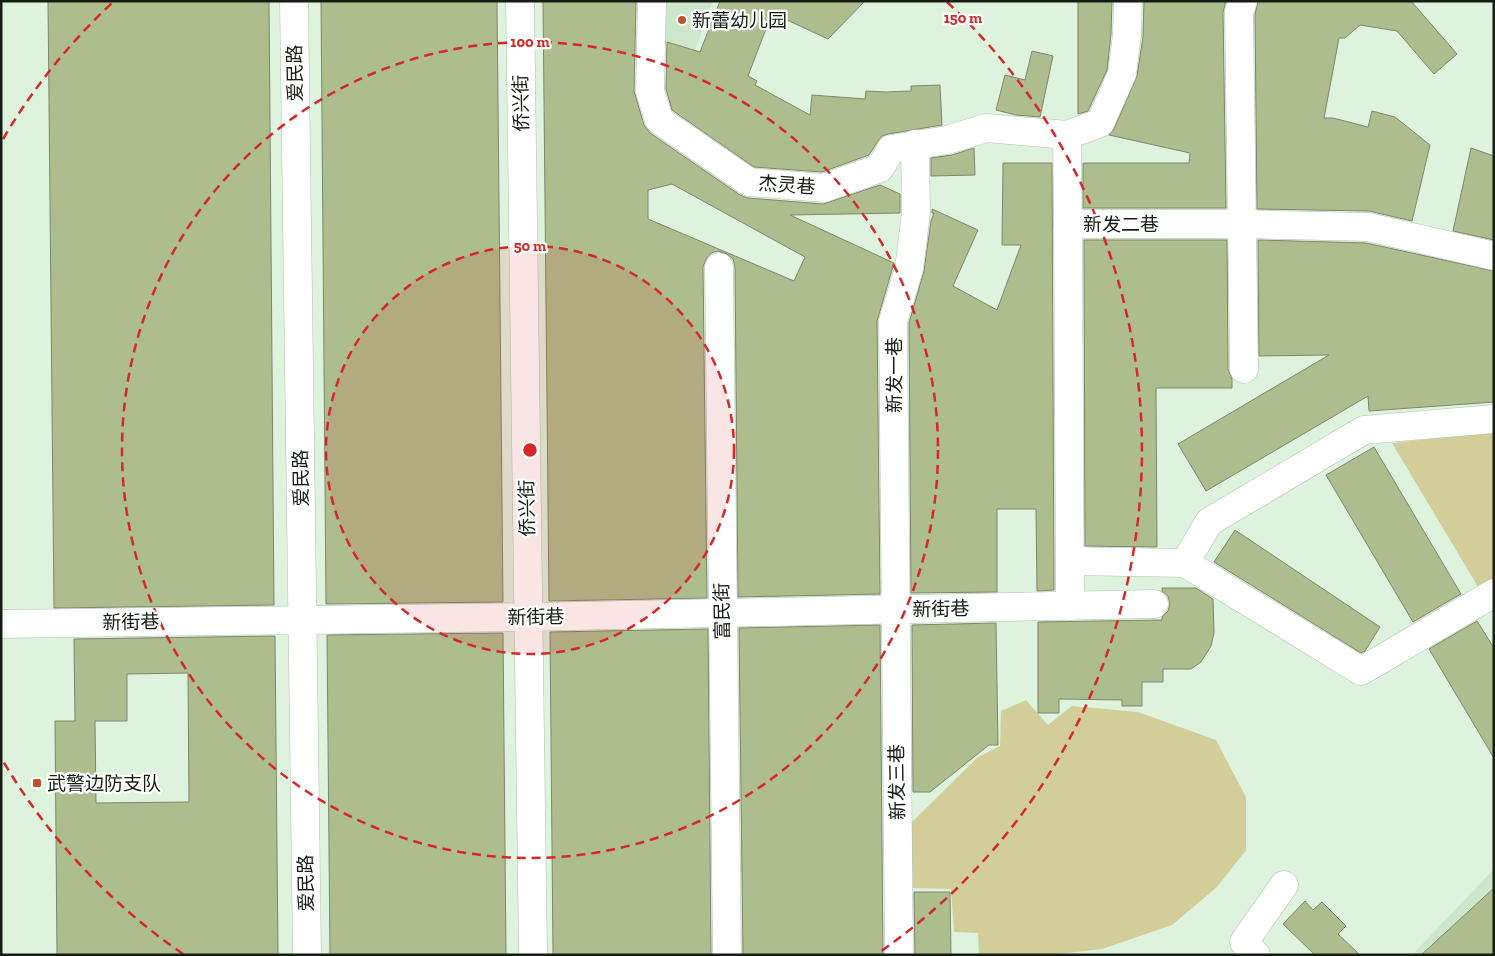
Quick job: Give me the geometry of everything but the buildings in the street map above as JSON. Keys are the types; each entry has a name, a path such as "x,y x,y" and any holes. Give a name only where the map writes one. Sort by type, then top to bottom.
{"street":[{"name":"爱民路","path":"294,1 307,955"},
{"name":"侨兴街","path":"520,1 533,955"},
{"name":"杰灵巷","path":"652,1 650,91 659,120 749,182 824,188 880,168 891,149 947,140 986,128 1067,135"},
{"path":"1068,224 1067,135 1100,123 1122,74 1127,35 1128,1"},
{"path":"1243,1 1239,12 1244,369"},
{"name":"新发一巷","path":"896,610 893,321 909,269 915,222 915,144"},
{"name":"新发二巷","path":"1070,606 1068,224 1242,224 1368,227 1494,256"},
{"name":"富民街","path":"719,267 727,955"},
{"path":"1185,563 1209,522 1364,430 1494,420"},
{"path":"1070,561 1185,563 1361,671 1494,593"},
{"name":"新街巷","path":"1,624 528,617 1154,604"},
{"name":"新发三巷","path":"896,610 899,955"},
{"path":"1256,955 1244,942 1284,884"}],"shaded area":[{"name":"新蕾幼儿园","path":"659,1 713,1 695,50 659,40"},
{"path":"1494,432 1494,582 1480,590 1392,443"},
{"path":"1026,700 1048,725 1072,706 1138,712 1216,740 1246,797 1246,850 1217,887 1172,925 1102,949 1050,955 979,955 978,933 954,932 951,889 909,888 910,824 978,757 1000,746 1001,711"},
{"path":"1494,869 1494,955 1412,955"}],"place":[{"name":"新蕾幼儿园","path":"682,20"},
{"name":"武警边防支队","path":"37,783"}]}
